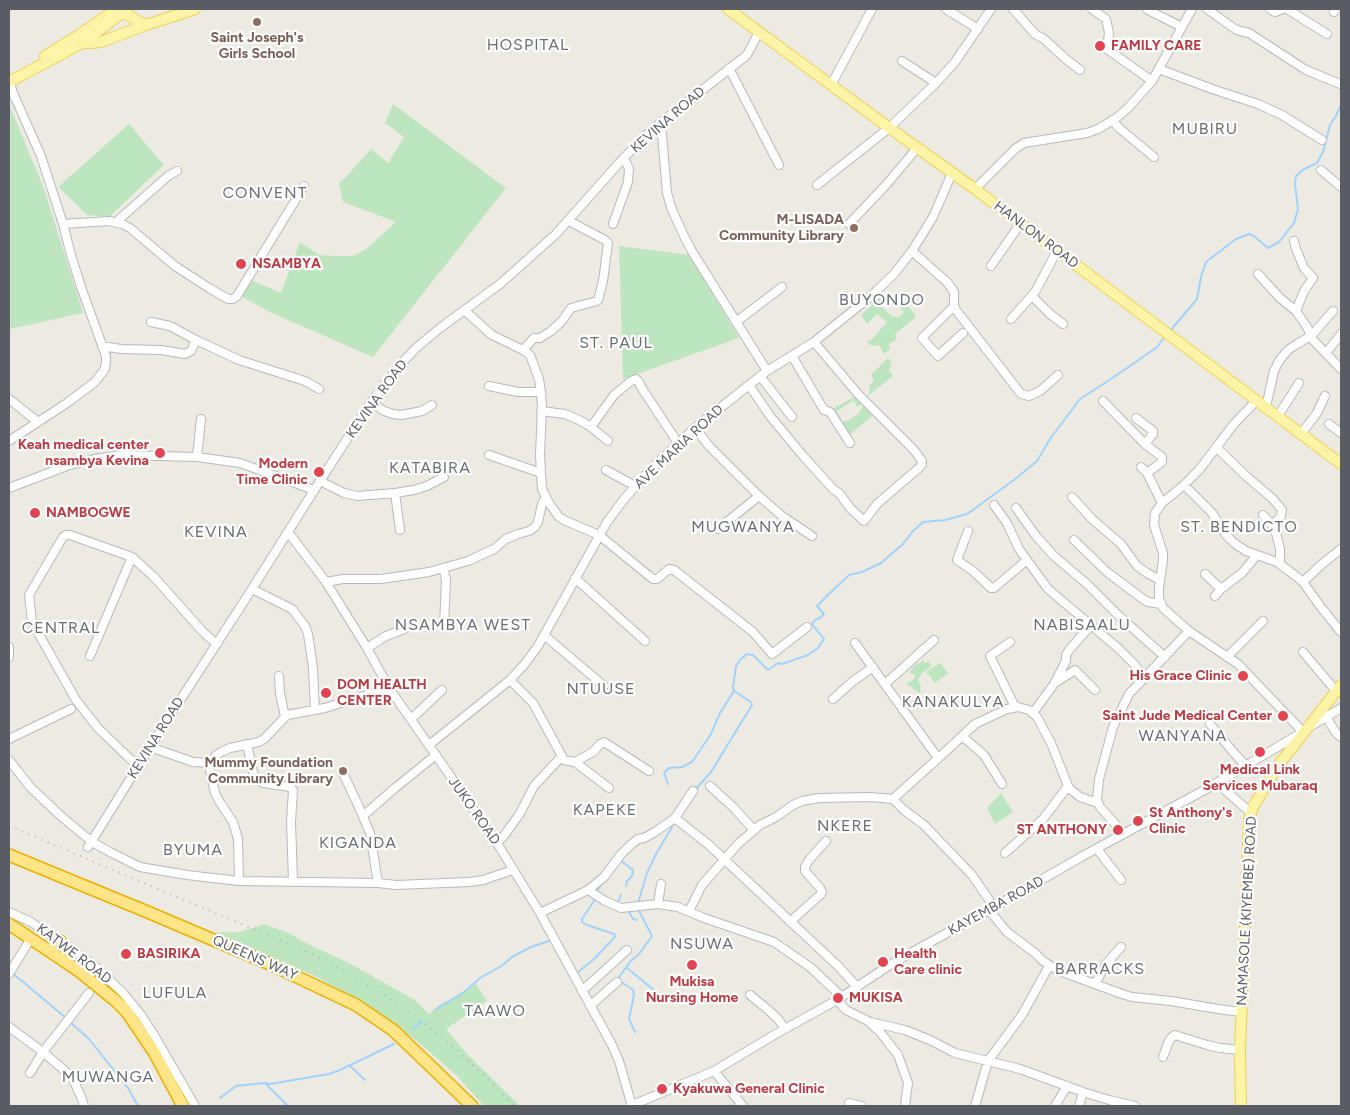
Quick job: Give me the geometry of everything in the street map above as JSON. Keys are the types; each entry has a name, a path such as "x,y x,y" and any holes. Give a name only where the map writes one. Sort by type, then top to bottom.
{"highway":[{"name":"QUEENS WAY","path":"9,855 270,964 356,1005 393,1030 472,1106"},
{"name":"KATWE ROAD","path":"9,924 50,950 91,980 127,1012 154,1052 183,1106"},
{"path":"50,950 60,941"}],"main road":[{"path":"84,42 101,42 195,9"},
{"name":"HANLON ROAD","path":"728,9 975,189 1256,401 1340,460"},
{"path":"120,10 146,25"},
{"path":"9,79 84,42 120,10"},
{"path":"9,79 120,10"},
{"name":"NAMASOLE (KIYEMBE) ROAD","path":"1241,1106 1240,1050 1248,834 1251,813 1277,766 1339,688"}],"street":[{"path":"831,85 872,9"},
{"path":"946,9 978,28"},
{"path":"817,185 889,128 936,83 954,62 991,9"},
{"path":"1013,9 1035,34 1044,39 1080,70"},
{"path":"1092,9 1106,19 1108,33 1107,49 1152,80"},
{"path":"975,189 1015,149 1024,143 1087,133 1098,129 1128,108 1152,80 1192,9"},
{"path":"1207,9 1235,29 1249,33 1306,70 1340,84"},
{"path":"1270,9 1275,12 1283,9"},
{"path":"1288,9 1327,34"},
{"path":"1148,10 1182,27"},
{"name":"KEVINA ROAD","path":"90,845 320,480 371,402 400,365 416,348 500,284 556,234 624,158 659,124 747,55 759,32"},
{"path":"902,60 936,83"},
{"path":"729,68 779,165"},
{"path":"1159,69 1265,107 1322,140"},
{"path":"9,79 41,156 89,311 106,356 105,369 95,382 9,441"},
{"path":"1112,120 1154,157"},
{"path":"659,124 662,134 667,194 672,210 689,246 736,322 763,374 792,417"},
{"path":"849,224 917,148"},
{"path":"613,224 628,182 629,169 624,158"},
{"path":"1321,170 1341,187"},
{"path":"116,222 168,176 177,171"},
{"name":"AVE MARIA ROAD","path":"429,745 510,680 529,660 599,535 635,486 695,428 763,374 814,342 870,297 894,274 933,217 952,173"},
{"path":"63,224 109,221 130,228 175,266 208,288 228,299 233,299 237,296 304,186"},
{"path":"523,350 534,338 540,338 551,331 571,308 598,300 603,281 608,243 568,220"},
{"path":"991,266 1020,224"},
{"path":"1294,241 1304,268 1312,278 1300,298 1296,312"},
{"path":"912,250 948,283 954,292 954,306 956,310 1021,394 1029,396 1040,391 1052,382 1058,374"},
{"path":"1011,318 1032,296 1057,251"},
{"path":"1258,274 1296,312 1308,327 1311,336 1317,344 1341,369"},
{"path":"736,322 782,287"},
{"path":"1032,296 1063,324"},
{"path":"954,306 922,338 938,356 963,333"},
{"path":"464,310 492,335 530,355 539,379 541,392 542,490 559,517 599,535 653,579 657,579 669,569 674,570 753,632 771,654 807,627"},
{"path":"1266,407 1274,371 1279,362 1288,350 1311,336 1333,311"},
{"path":"151,322 170,326 239,360 305,381 320,389"},
{"path":"1326,353 1341,334"},
{"path":"102,346 121,349 161,350 185,354 191,351 196,340"},
{"path":"748,385 770,416 804,457 839,493 850,509 864,521 877,504 920,467 922,461 914,450 858,394 814,342"},
{"path":"792,356 824,410 830,412 850,443"},
{"path":"591,427 614,395 636,379 678,443"},
{"path":"1278,416 1299,383"},
{"path":"489,386 518,392 541,392"},
{"path":"1301,434 1317,413 1325,396"},
{"path":"9,399 38,422"},
{"path":"1102,401 1145,444 1162,457 1162,462 1144,470 1162,503"},
{"path":"1256,401 1234,424 1199,470 1162,503 1155,513 1155,530 1163,553 1159,588 1161,604 1189,631 1238,664 1305,730"},
{"path":"371,402 384,411 401,415 422,411 432,405"},
{"path":"542,411 566,414 591,427 608,441"},
{"path":"1136,418 1153,431 1153,434 1145,444"},
{"path":"197,457 201,420"},
{"path":"1329,424 1341,433"},
{"path":"695,428 709,446 759,496 782,516 812,536"},
{"path":"1216,447 1273,499 1282,510 1281,516 1272,525"},
{"path":"9,488 67,466 94,459 122,455 197,457 240,463 314,490"},
{"path":"489,455 541,473"},
{"path":"606,470 635,486"},
{"path":"320,480 344,493 357,496 395,493 422,488 444,477"},
{"path":"1184,485 1212,513 1234,543 1246,551 1280,563 1303,582 1341,632"},
{"path":"395,493 400,530"},
{"path":"718,529 759,496"},
{"path":"326,582 343,579 381,579 429,572 484,554 494,549 506,539 535,527 546,497"},
{"path":"1072,497 1092,519 1121,544 1136,566 1160,580"},
{"path":"994,505 1007,523 1019,549 1048,589 1126,655 1144,677"},
{"path":"1016,508 1036,536 1054,556 1164,656"},
{"path":"1263,515 1272,525 1280,549 1280,563"},
{"path":"968,531 956,560 973,571 991,588 994,588 1027,560"},
{"name":"JUKO ROAD","path":"288,532 326,582 367,648 389,688 497,843 540,913 603,1028 619,1062 631,1106"},
{"path":"139,766 130,760 98,728 76,700 32,622 29,595 62,537 70,535 132,558 154,576 216,644"},
{"path":"1074,540 1107,572 1142,599 1161,604"},
{"path":"1303,582 1341,549"},
{"path":"1205,574 1218,593 1242,573 1257,555"},
{"path":"90,656 132,558"},
{"path":"443,568 446,579 444,626"},
{"path":"575,578 645,641"},
{"path":"252,589 292,609 305,626 313,668 315,710"},
{"path":"1227,657 1263,621"},
{"path":"1033,713 1054,684 1066,661 1066,655 1069,650 1091,625"},
{"path":"367,648 386,636 404,629"},
{"path":"1098,803 1099,779 1113,727 1129,694 1189,631"},
{"path":"544,635 604,686"},
{"path":"885,684 934,640"},
{"path":"1010,642 990,656 1015,707"},
{"path":"855,643 938,758"},
{"path":"9,647 9,658"},
{"path":"1303,652 1339,688"},
{"path":"833,699 873,667"},
{"path":"1054,684 1075,670 1095,690"},
{"path":"279,676 280,694 285,717"},
{"path":"510,680 533,703 562,756 566,760 575,762 609,788"},
{"path":"239,881 238,839 233,822 215,793 210,770 215,756 230,748 259,742 285,717 291,714 315,710 389,688"},
{"path":"411,719 442,690"},
{"path":"893,799 978,722 1007,709 1015,707 1024,708 1037,717 1051,743 1072,792 1098,803 1124,834"},
{"name":"KAYEMBA ROAD","path":"631,1106 714,1071 839,998 896,961 1217,783 1341,708"},
{"path":"9,739 70,709"},
{"path":"1326,716 1337,734 1341,737"},
{"path":"1210,724 1246,766"},
{"path":"962,736 984,755 1002,784"},
{"path":"575,762 593,752 604,742 649,771"},
{"path":"248,744 254,777 263,783 290,787 294,790 291,822 293,881"},
{"path":"150,748 193,762 211,764"},
{"path":"363,816 436,755"},
{"path":"497,843 519,815 534,786 562,756"},
{"path":"9,760 31,788 90,845 110,852 140,867 239,881 378,883 396,886 470,882 483,880 513,870"},
{"path":"343,773 370,833 378,883"},
{"path":"1217,783 1251,813"},
{"path":"710,786 754,829"},
{"path":"1005,853 1043,819 1068,786"},
{"path":"540,913 588,890 604,877 622,853 633,843 655,832 675,818 693,791"},
{"path":"689,911 702,885 738,844 754,829 793,805 802,801 819,798 870,797 893,799 924,825 972,875 1007,932 1027,946 1049,966 1132,996 1242,1012"},
{"path":"675,818 709,845 770,901 857,987"},
{"path":"790,922 822,892 805,871 805,867 826,841"},
{"path":"1097,849 1121,880"},
{"path":"658,904 661,884"},
{"path":"588,890 605,901 621,908 658,904 678,907 774,942 810,967 839,998 846,1010 870,1022 905,1030 955,1053 1020,1069 1083,1092 1136,1106"},
{"name":"KATWE ROAD","path":"9,912 30,922 60,941 100,970 130,1001 168,1058 195,1106"},
{"path":"9,974 31,938"},
{"path":"1095,984 1106,964 1121,948"},
{"path":"582,991 627,950"},
{"path":"975,1106 988,1061 1022,1015 1049,966"},
{"path":"590,1006 617,982"},
{"path":"30,1073 43,1052 89,994"},
{"path":"750,995 778,1018 785,1029"},
{"path":"870,1022 898,1055 908,1083 905,1106"},
{"path":"9,1027 72,1076 84,1106"},
{"path":"1163,1057 1169,1041 1175,1035 1206,1045 1240,1050"},
{"path":"714,1071 743,1106"},
{"path":"1055,1106 1067,1086"},
{"path":"1078,1106 1083,1092"},
{"path":"849,1103 861,1106"}],"green space":[{"path":"393,104 506,188 373,357 274,314 242,297 251,280 281,293 300,242 319,255 353,256 366,249 396,222 343,202 339,183 371,149 388,163 404,137 385,123"},
{"path":"9,107 43,186 83,313 9,329"},
{"path":"129,124 164,165 109,217 87,215 58,187"},
{"path":"619,246 690,255 739,338 623,379"},
{"path":"883,294 886,295 880,305 892,316 899,317 904,312 896,303 900,300 910,308 916,317 895,334 897,339 889,344 890,349 884,354 880,346 870,345 867,342 887,322 877,314 867,324 861,315"},
{"path":"888,358 892,362 889,370 893,376 868,396 869,387 874,381 871,375"},
{"path":"856,396 862,404 857,407 854,400 837,411 842,421 847,421 858,414 864,404 872,416 848,436 831,413 836,407"},
{"path":"922,660 926,663 928,661 932,666 922,673 918,680 921,686 920,690 922,691 919,693 906,683 913,680 914,674 909,673"},
{"path":"940,663 948,673 935,683 926,672"},
{"path":"1001,793 1013,812 995,824 987,808"},
{"path":"264,924 289,933 347,962 415,1000 429,1014 438,1006 476,984 487,1001 446,1029 467,1054 520,1106 484,1106 456,1075 417,1041 339,989 313,975 206,933 240,932"}],"waterway":[{"path":"1170,331 1197,299 1206,262 1236,239 1249,234 1268,248 1279,242 1294,223 1298,209 1296,176 1304,169 1317,163 1323,152 1330,125 1341,105"},
{"path":"695,790 711,772 752,705 751,702 734,691 733,688 736,666 740,660 747,654 753,655 768,670 778,663 782,664 808,655 818,648 824,639 812,624 824,614 817,606 849,575 862,572 881,563 903,544 923,522 945,520 967,514 1014,480 1037,461 1050,439 1080,399 1156,348 1164,338"},
{"path":"668,784 664,773 669,768 682,767 692,762 711,734 720,713 734,691"},
{"path":"638,903 647,873 675,822"},
{"path":"620,860 633,870 626,886"},
{"path":"596,892 605,880"},
{"path":"617,905 621,895"},
{"path":"578,972 594,959 615,937 614,934 582,922 595,896"},
{"path":"635,1032 629,1019 634,995 633,990 620,981 619,977 652,936 638,909"},
{"path":"628,910 633,919 637,920"},
{"path":"435,1010 463,993 480,978 503,965 512,957 531,947 552,940"},
{"path":"627,968 660,995"},
{"path":"13,974 66,1018"},
{"path":"412,1029 423,1021"},
{"path":"70,1022 89,1039 128,1088 138,1106"},
{"path":"220,1098 236,1086 270,1084 329,1074 394,1044"},
{"path":"349,1065 365,1080"},
{"path":"265,1083 288,1106"}],"railway":[{"path":"9,826 317,956 339,968 388,997 429,1027 462,1055 514,1106"}],"place":[{"name":"Saint Joseph's Girls School","path":"257,22"},
{"name":"FAMILY CARE","path":"1100,46"},
{"name":"M-LISADA Community Library","path":"854,228"},
{"name":"NSAMBYA","path":"241,264"},
{"name":"Keah medical center nsambya Kevina","path":"160,453"},
{"name":"Modern Time Clinic","path":"319,472"},
{"name":"NAMBOGWE","path":"35,513"},
{"name":"His Grace Clinic","path":"1243,676"},
{"name":"DOM HEALTH CENTER","path":"326,693"},
{"name":"Saint Jude Medical Center","path":"1283,716"},
{"name":"Medical Link Services Mubaraq","path":"1260,752"},
{"name":"Mummy Foundation Community Library","path":"343,771"},
{"name":"St Anthony's Clinic","path":"1138,821"},
{"name":"ST ANTHONY","path":"1118,830"},
{"name":"BASIRIKA","path":"126,954"},
{"name":"Health Care clinic","path":"883,962"},
{"name":"Mukisa Nursing Home","path":"692,965"},
{"name":"MUKISA","path":"838,998"},
{"name":"Kyakuwa General Clinic","path":"662,1089"}],"district":[{"name":"HOSPITAL","path":"528,45"},
{"name":"MUBIRU","path":"1205,129"},
{"name":"CONVENT","path":"265,193"},
{"name":"BUYONDO","path":"882,300"},
{"name":"ST. PAUL","path":"616,343"},
{"name":"KATABIRA","path":"430,468"},
{"name":"MUGWANYA","path":"743,527"},
{"name":"ST. BENDICTO","path":"1239,527"},
{"name":"KEVINA","path":"216,532"},
{"name":"NSAMBYA WEST","path":"463,625"},
{"name":"NABISAALU","path":"1082,625"},
{"name":"CENTRAL","path":"61,628"},
{"name":"NTUUSE","path":"601,689"},
{"name":"KANAKULYA","path":"953,702"},
{"name":"WANYANA","path":"1183,736"},
{"name":"KAPEKE","path":"605,810"},
{"name":"NKERE","path":"845,826"},
{"name":"KIGANDA","path":"358,843"},
{"name":"BYUMA","path":"193,850"},
{"name":"NSUWA","path":"702,944"},
{"name":"BARRACKS","path":"1100,969"},
{"name":"LUFULA","path":"175,993"},
{"name":"TAAWO","path":"495,1011"},
{"name":"MUWANGA","path":"108,1077"}]}
